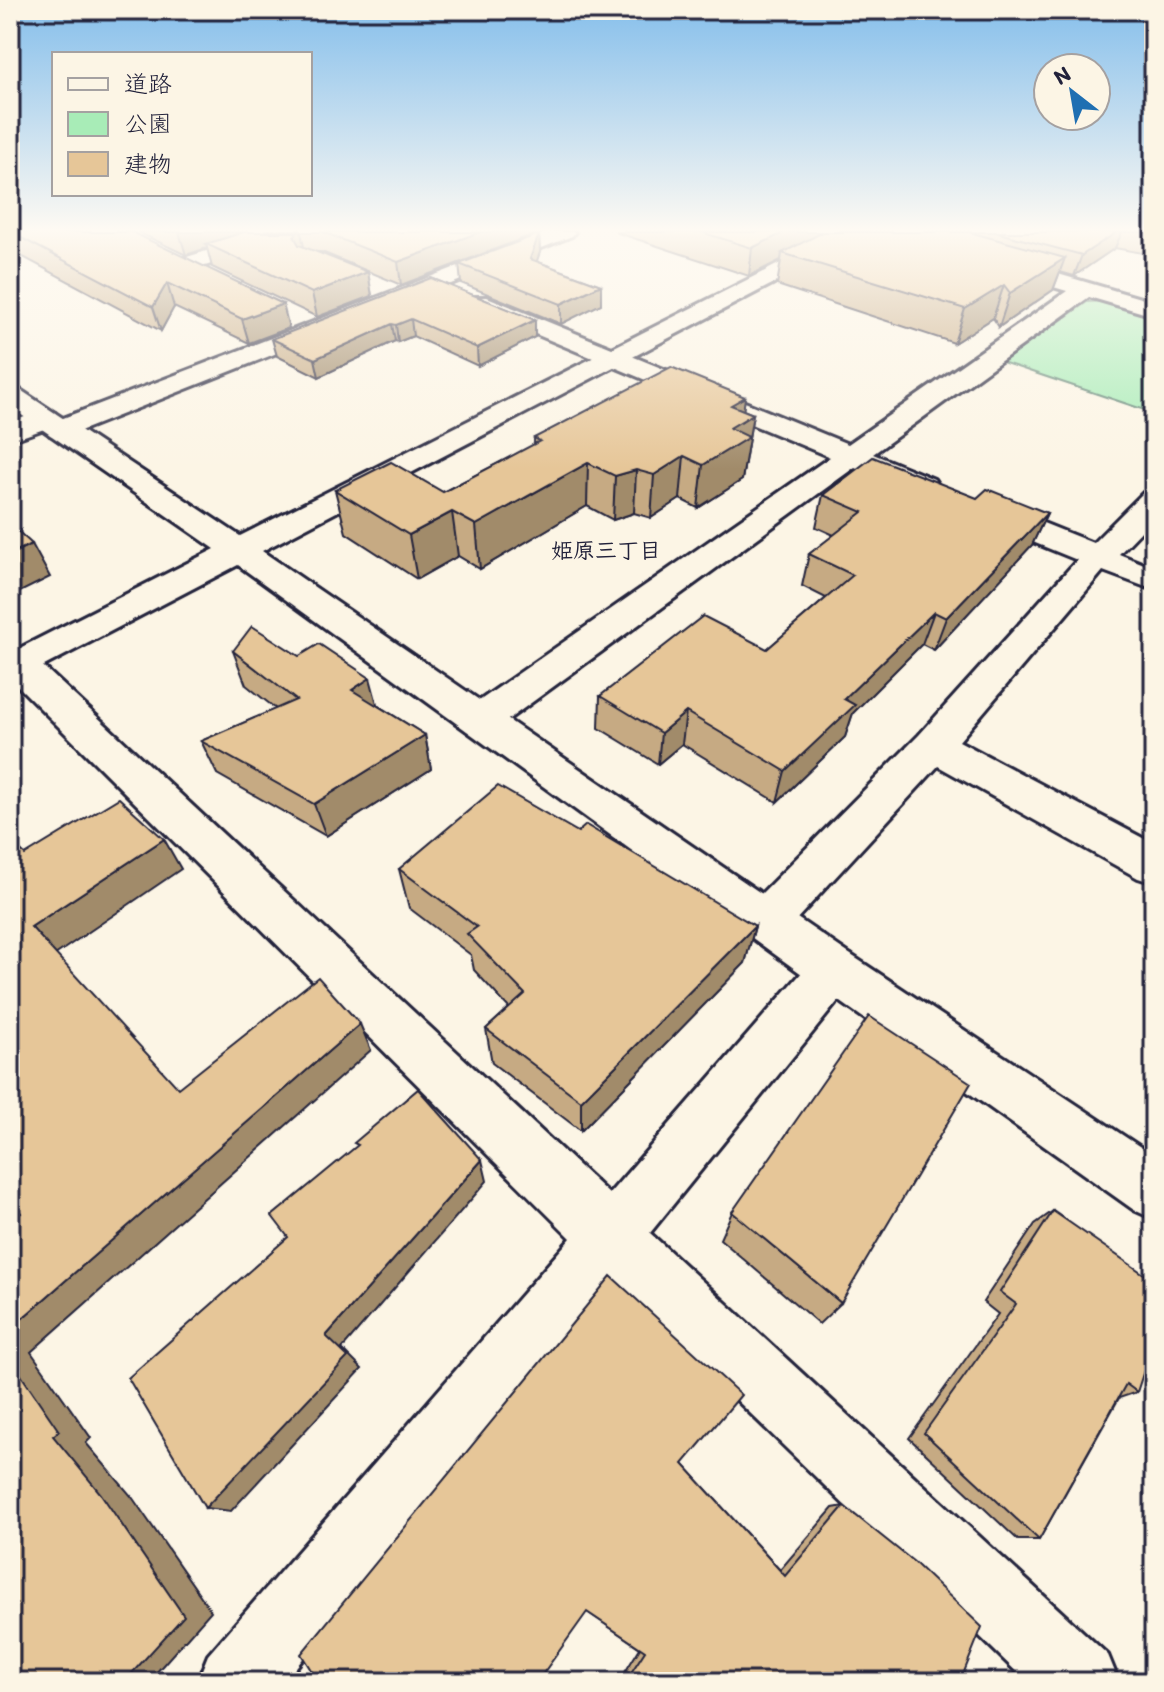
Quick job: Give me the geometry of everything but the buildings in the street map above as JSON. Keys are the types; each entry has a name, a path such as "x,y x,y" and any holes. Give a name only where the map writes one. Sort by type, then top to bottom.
{"street":[{"path":"10,433 52,424 366,311"},
{"path":"501,311 1154,580"},
{"path":"703,311 14,666 1081,1682"},
{"path":"480,720 1054,311"},
{"path":"292,317 318,330"},
{"path":"10,395 240,551 834,970 1154,1190"},
{"path":"765,921 933,745 1098,557 1154,500"},
{"path":"933,745 1154,865"},
{"path":"235,1682 834,970"}],"green space":[{"path":"1074,311 1140,311 1154,315 1154,413 1002,362"}],"district":[{"name":"姫原三丁目","path":"606,550"}]}
